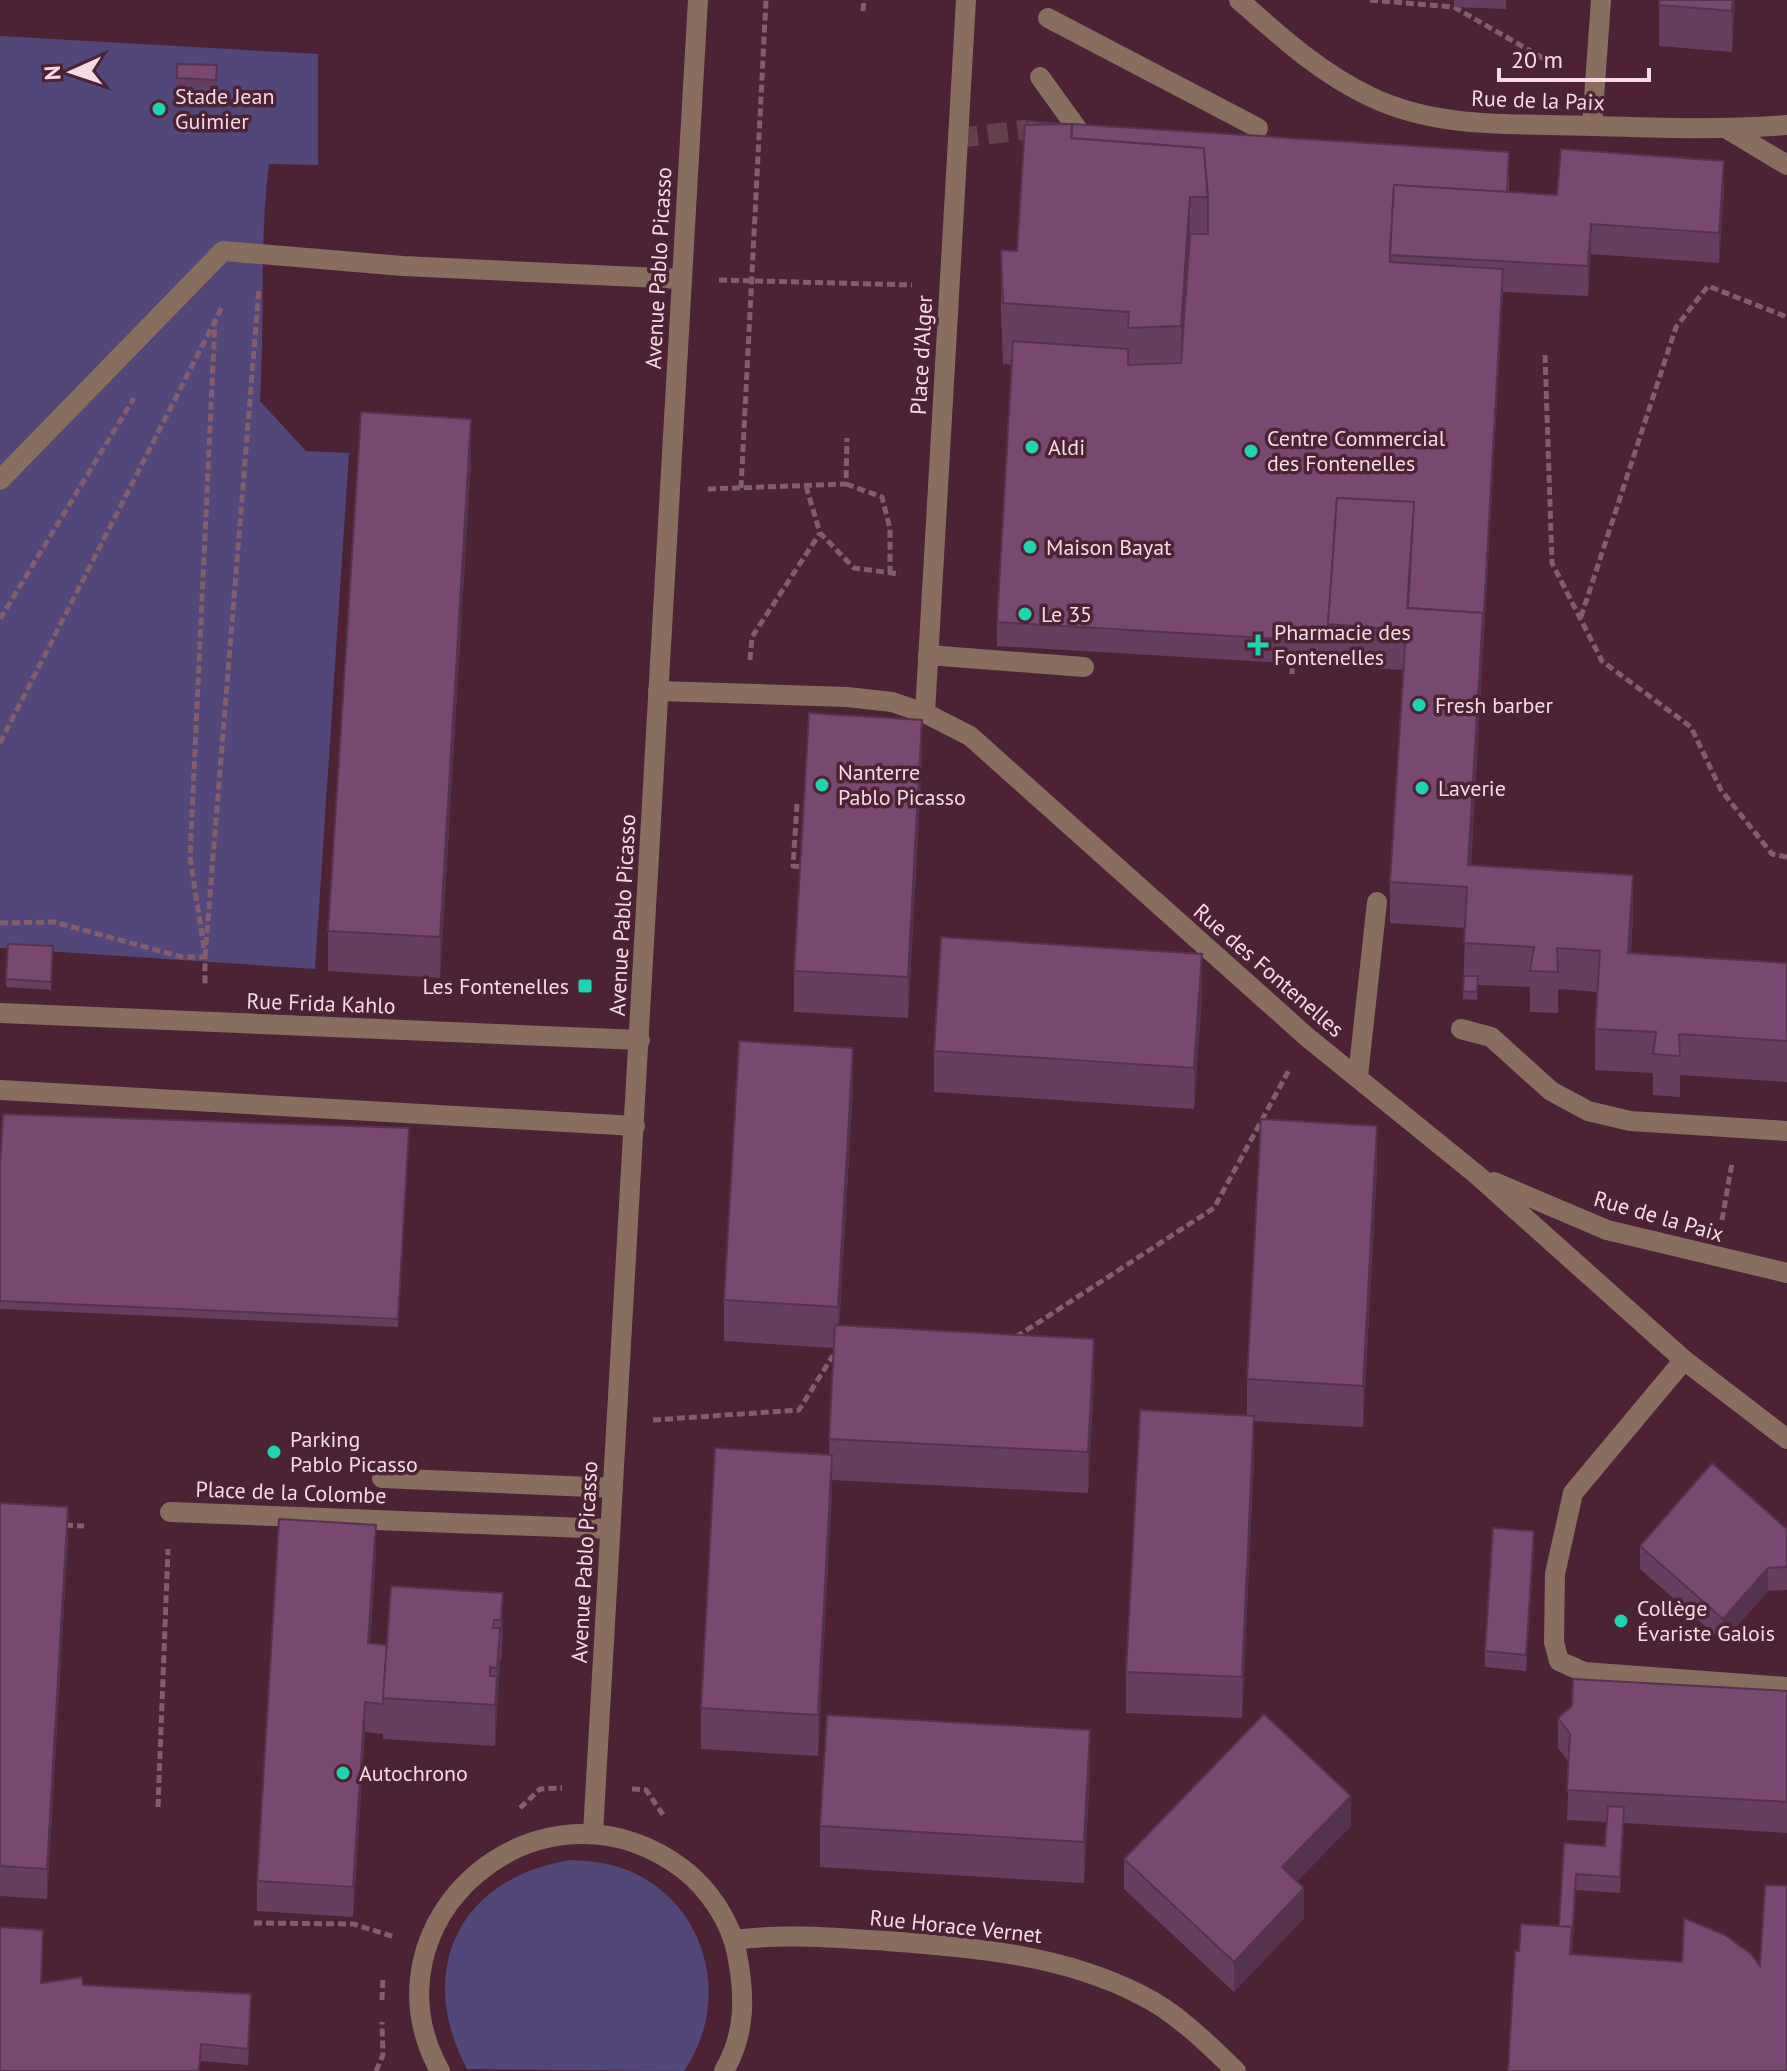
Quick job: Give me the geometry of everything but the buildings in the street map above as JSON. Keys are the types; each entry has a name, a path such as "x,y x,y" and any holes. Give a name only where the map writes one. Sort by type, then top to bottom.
{"street":[{"name":"Avenue Pablo Picasso","path":"593,1833 698,0"},
{"name":"Place d'Alger","path":"925,713 966,0"},
{"name":"Rue de la Paix","path":"1239,0 1310,63 1373,98 1420,116 1487,124 1727,129 1787,125"},
{"path":"1592,126 1601,0"},
{"path":"1048,18 1258,128"},
{"path":"1040,77 1089,145"},
{"name":"Rue de la Paix","path":"1727,129 1787,165"},
{"path":"0,480 223,251 403,266 682,279"},
{"path":"928,655 1084,667"},
{"name":"Rue des Fontenelles","path":"658,691 847,697 892,702 925,713 970,736 1307,1037 1476,1174 1684,1360 1787,1439"},
{"path":"1358,1076 1377,902"},
{"name":"Rue Frida Kahlo","path":"0,1013 640,1040"},
{"path":"1461,1029 1491,1037 1551,1091 1588,1111 1630,1121 1787,1131"},
{"path":"0,1090 635,1126"},
{"name":"Rue de la Paix","path":"1476,1174 1607,1230 1787,1273"},
{"path":"1684,1360 1573,1493 1555,1574 1554,1642 1559,1661 1584,1672 1787,1687"},
{"path":"382,1478 613,1488"},
{"name":"Place de la Colombe","path":"170,1512 610,1529"},
{"path":"440,2071 429,2051 420,1999 427,1947 446,1908 464,1886 509,1850 550,1836 593,1833 630,1840 664,1855 693,1878 718,1907 734,1940 745,1996 734,2052 724,2071"},
{"name":"Rue Horace Vernet","path":"734,1940 767,1935 824,1937 983,1948 1058,1962 1143,1995 1208,2044 1236,2071"}],"path":[{"path":"741,488 766,0"},
{"path":"863,11 864,0"},
{"path":"1370,0 1454,7 1550,65 1596,80"},
{"path":"0,743 215,321 256,254"},
{"path":"204,1022 205,957 256,254"},
{"path":"682,279 879,283 949,292"},
{"path":"1580,618 1676,327 1708,286 1787,317"},
{"path":"205,957 190,857 215,321"},
{"path":"1545,355 1552,563 1602,661 1691,727 1721,790 1772,854 1787,857"},
{"path":"0,619 141,387"},
{"path":"846,484 847,438"},
{"path":"708,489 846,484 882,497 890,529 890,573"},
{"path":"806,486 820,533 854,568 932,579"},
{"path":"745,695 752,637 820,533"},
{"path":"1292,663 1292,674"},
{"path":"797,804 793,866 802,867"},
{"path":"0,923 54,922 182,957 205,957"},
{"path":"1007,1343 1214,1208 1307,1037"},
{"path":"1715,1257 1739,1127"},
{"path":"616,1423 799,1410 832,1357 845,1358"},
{"name":"Place de la Colombe","path":"158,1807 170,1512"},
{"path":"56,1524 84,1526"},
{"path":"254,1923 353,1924 427,1947"}],"shaded area":[{"path":"0,36 318,54 318,165 269,164 264,223 260,401 306,451 349,453 315,969 0,948"},
{"path":"571,1860 602,1863 632,1872 658,1888 679,1908 695,1932 709,1987 707,2016 698,2044 684,2071 467,2069 452,2032 445,1997 447,1963 458,1933 475,1907 500,1886 532,1870"}],"tunnel":[{"path":"958,138 1024,130 1049,135"}],"place":[{"name":"Stade Jean Guimier","path":"159,109"},
{"name":"Aldi","path":"1032,447"},
{"name":"Centre Commercial des Fontenelles","path":"1251,451"},
{"name":"Maison Bayat","path":"1030,547"},
{"name":"Le 35","path":"1025,614"},
{"name":"Pharmacie des Fontenelles","path":"1258,645"},
{"name":"Fresh barber","path":"1419,705"},
{"name":"Nanterre Pablo Picasso","path":"822,785"},
{"name":"Laverie","path":"1422,788"},
{"name":"Les Fontenelles","path":"585,986"},
{"name":"Parking Pablo Picasso","path":"274,1452"},
{"name":"Collège Évariste Galois","path":"1621,1621"},
{"name":"Autochrono","path":"343,1773"}]}
